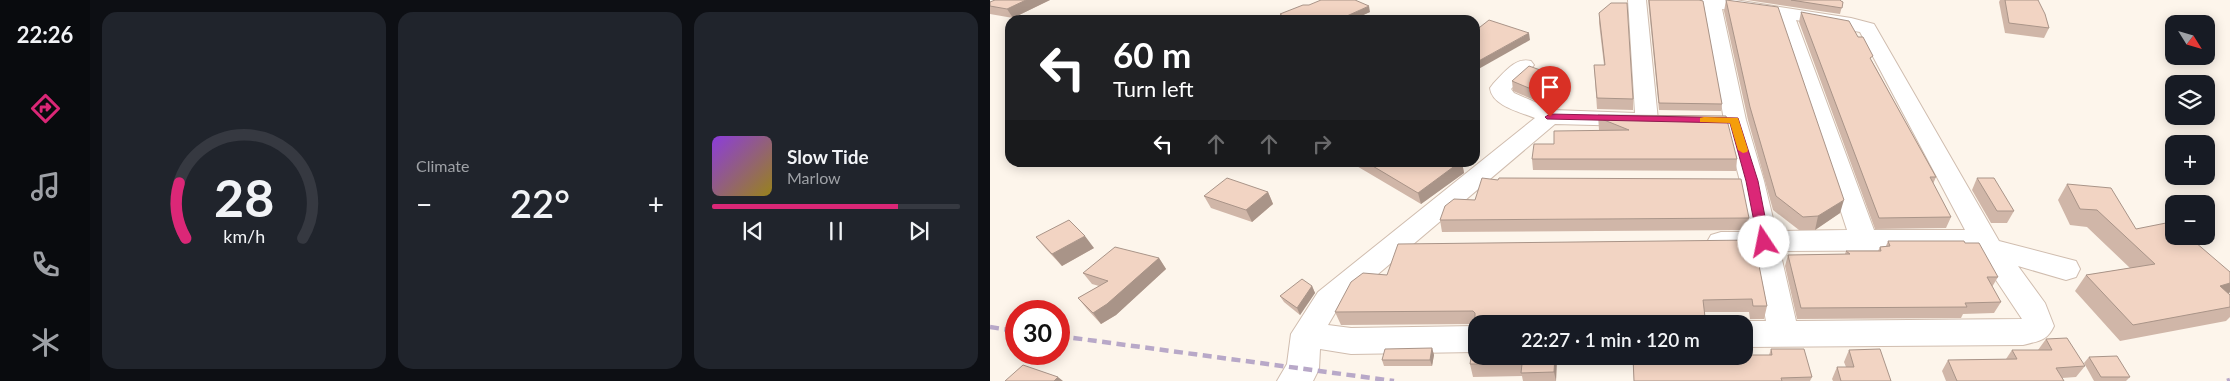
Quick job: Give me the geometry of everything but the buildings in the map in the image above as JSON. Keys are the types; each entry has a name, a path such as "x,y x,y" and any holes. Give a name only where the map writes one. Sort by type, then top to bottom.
{"street":[{"path":"1524,65 1500,88 1501,95 1550,117 1657,120 1637,0"},
{"path":"1753,334 1784,334 2023,332 2036,329 2039,326 2034,311 1988,245 1867,28 1852,23 1706,1 1725,120 1742,181 1764,242 1784,334"},
{"path":"1784,12 1864,240"},
{"path":"1293,381 1303,369 1306,334 1328,300 1476,180 1550,117"},
{"path":"1476,180 1512,180"},
{"path":"1694,242 1864,240 1988,245 2066,269"},
{"path":"1396,244 1435,244"},
{"path":"1306,334 1352,341 1468,339"}],"railway":[{"path":"990,327 1005,329"},
{"path":"1070,337 1394,381"}],"slow traffic":[{"path":"1704,120 1735,120 1743,150"}],"route":[{"path":"1550,117 1735,120 1752,181 1764,242"}]}
